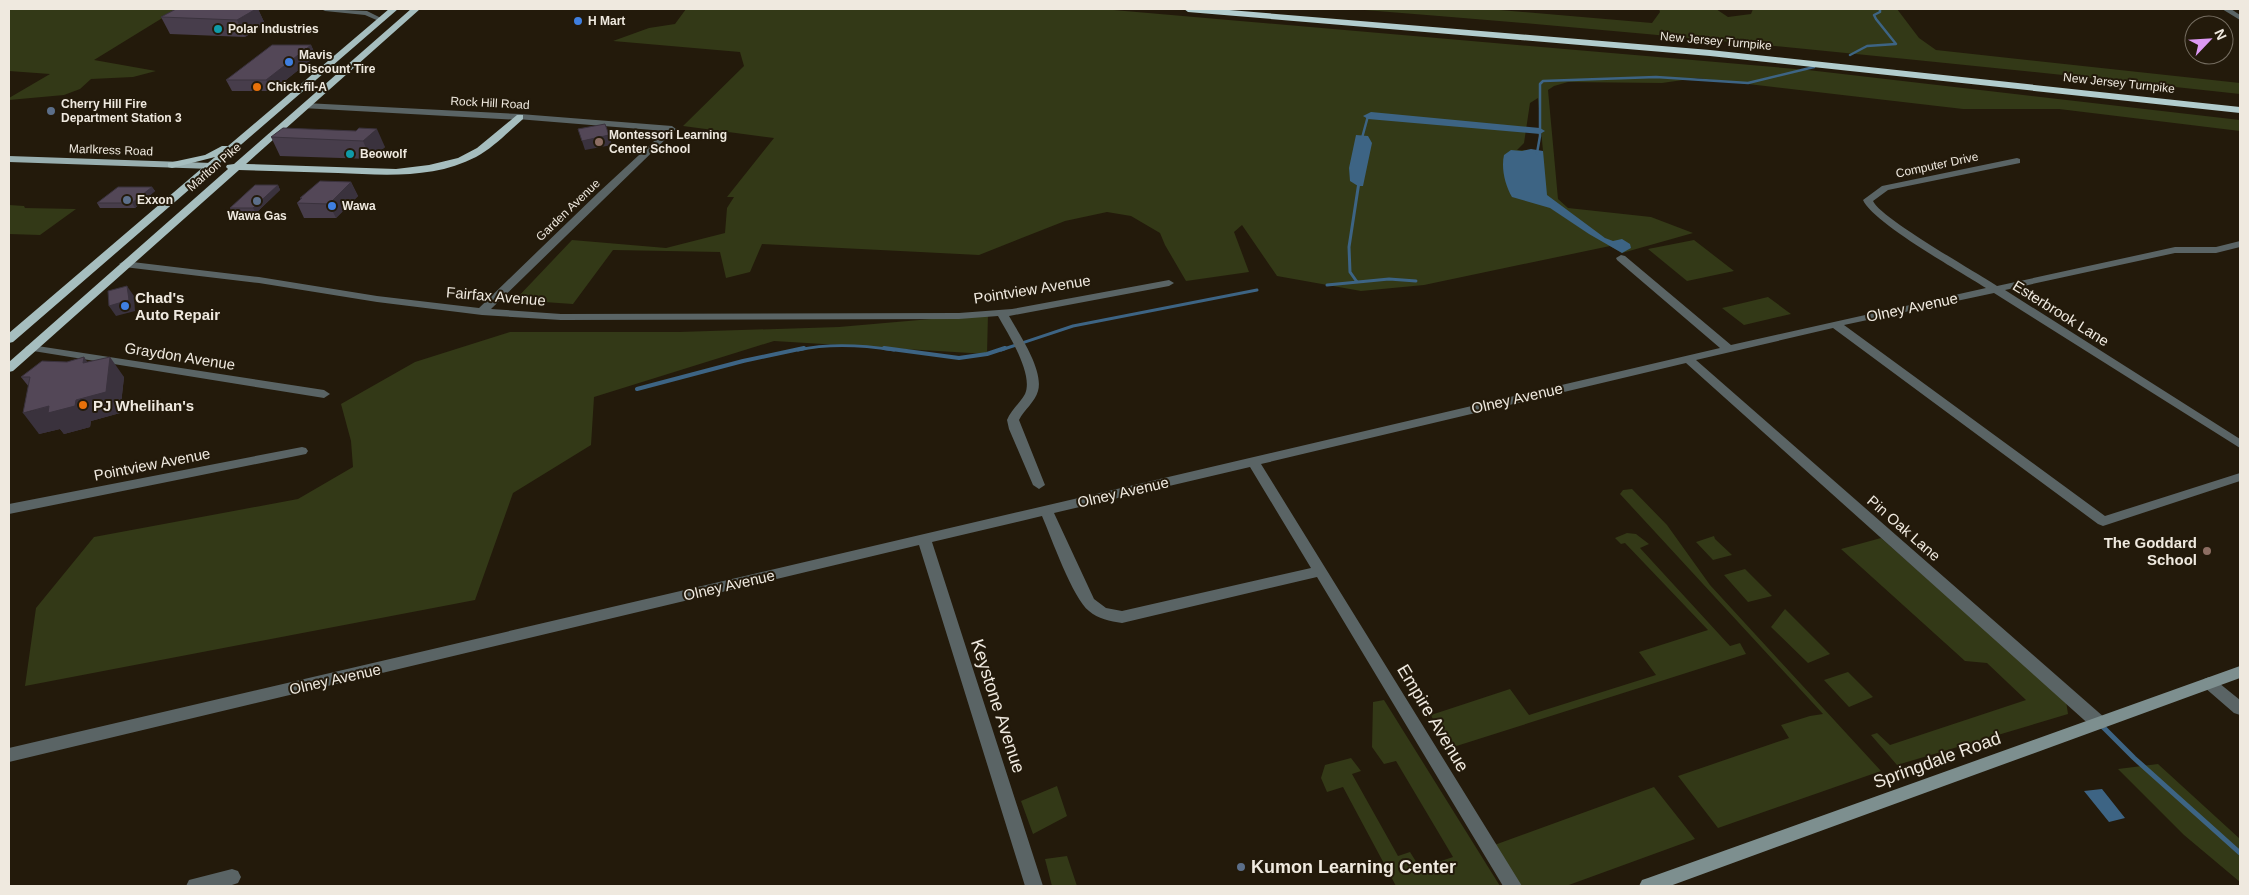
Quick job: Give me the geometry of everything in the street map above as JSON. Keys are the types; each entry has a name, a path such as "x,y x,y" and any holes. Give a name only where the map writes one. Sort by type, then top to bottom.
{"highway":[{"name":"Marlton Pike","path":"9,339 394,9"},
{"name":"Marlton Pike","path":"9,368 124,264 416,9"},
{"name":"New Jersey Turnpike","path":"1188,9 1720,54 2240,110"},
{"name":"New Jersey Turnpike","path":"1272,9 1759,50 2240,102"},
{"path":"212,166 396,172 417,171 469,157 482,149 520,117"},
{"path":"172,165 208,156 246,137"}],"main road":[{"name":"Marlkress Road","path":"9,159 212,166"},
{"name":"Springdale Road","path":"1648,886 2240,672"}],"street":[{"path":"325,9 367,13 381,20"},
{"path":"2226,9 2240,18"},
{"name":"Rock Hill Road","path":"305,106 520,117 672,128"},
{"name":"Garden Avenue","path":"482,312 672,128"},
{"name":"Computer Drive","path":"1869,203 1868,200 1873,194 1885,188 2017,161"},
{"name":"Esterbrook Lane","path":"1869,203 1871,207 1891,223 2240,444"},
{"name":"Olney Avenue","path":"9,755 1729,348 2175,250 2216,250 2240,244"},
{"path":"1621,258 1729,348"},
{"name":"Fairfax Avenue","path":"124,264 259,280 378,299 482,312 561,317 869,317"},
{"name":"Pointview Avenue","path":"869,317 959,316 1002,313 1169,283"},
{"path":"1002,313 1023,354 1033,381 1031,393 1014,416 1015,429 1039,485"},
{"path":"1835,324 2103,521 2240,477"},
{"name":"Graydon Avenue","path":"31,348 324,394"},
{"name":"Pin Oak Lane","path":"1687,358 2099,723"},
{"name":"Pointview Avenue","path":"9,509 302,451"},
{"name":"Empire Avenue","path":"1253,461 1513,886"},
{"path":"1046,510 1085,598 1090,605 1109,616 1122,617 1320,571"},
{"name":"Keystone Avenue","path":"924,538 1034,886"},
{"path":"2209,683 2240,709"},
{"path":"196,886 232,877"}],"green space":[{"path":"9,9 177,9 94,60 156,71 133,77 91,79 80,89 64,95 9,100 9,98 50,74 9,71"},
{"path":"686,9 1102,9 1808,70 2240,120 2240,131 2059,109 1963,109 1697,78 1662,83 1568,82 1548,90 1558,199 1568,208 1651,217 1693,233 1622,253 1610,246 1424,285 1361,291 1277,276 1242,225 1234,232 1249,272 1186,281 1160,233 1131,216 1107,212 1065,221 979,255 762,244 750,272 726,278 720,252 613,250 573,304 515,300 572,240 666,248 725,233 727,208 734,197 727,197 774,138 683,126 744,66 740,52 613,41 649,28 675,24","holes":["1538,98 1543,151 1517,150 1524,143 1530,103"]},
{"path":"1352,9 1488,9 1652,23 1660,12 1659,9 1716,9 1728,17 1751,14 1753,9 1897,9 1919,38 1936,50 2240,83 2240,94 1797,48 1575,27"},
{"path":"9,205 24,206 25,208 76,209 40,235 9,234"},
{"path":"1694,240 1734,271 1687,281 1648,249"},
{"path":"1768,297 1791,314 1744,325 1722,308"},
{"path":"988,314 987,354 774,341 594,397 591,445 513,493 475,600 25,686 36,608 94,537 298,499 353,467 351,441 341,404 415,362 510,332 679,332 839,327"},
{"path":"1632,489 1667,525 1710,585 1881,771 1718,828 1678,776 1789,738 1781,725 1823,714 1620,494 1623,490"},
{"path":"1627,533 1636,534 1649,544 1640,548 1730,646 1740,643 1746,654 1447,749 1431,715 1510,689 1529,715 1656,675 1639,652 1708,630 1625,543 1621,544 1615,538"},
{"path":"1714,536 1732,555 1713,560 1696,542"},
{"path":"1881,538 2066,701 2068,714 1897,765 1871,735 1877,733 1890,745 2026,700 1987,663 1965,661 1841,549"},
{"path":"1745,569 1772,596 1748,602 1724,575"},
{"path":"1785,609 1830,654 1808,663 1771,627"},
{"path":"1848,672 1873,697 1849,707 1824,680"},
{"path":"1384,700 1500,886 1396,886 1343,787 1327,792 1321,778 1325,765 1351,758 1361,771 1352,774 1398,856 1410,852 1420,868 1453,857 1396,761 1384,764 1372,747 1373,702"},
{"path":"2158,764 2240,839 2240,882 2184,835 2118,769"},
{"path":"1057,786 1067,816 1033,834 1021,801"},
{"path":"1654,787 1695,839 1566,886 1513,886 1489,847"},
{"path":"1067,856 1077,886 1052,886 1045,859"}],"water":[{"path":"1356,135 1368,136 1372,143 1363,186 1358,186 1350,181 1349,168"},
{"path":"1531,149 1543,151 1547,195 1605,238 1613,241 1622,239 1630,244 1631,248 1622,253 1550,208 1512,197 1504,176 1504,155 1511,150 1522,151"},
{"path":"2102,789 2125,818 2109,822 2084,791"}],"building":[{"path":"176,9 256,9 237,20 161,17"},
{"path":"272,45 311,45 266,80 226,80"},
{"path":"605,124 609,135 582,141 578,129"},
{"path":"283,128 356,131 359,128 377,129 363,141 271,137"},
{"path":"320,181 351,182 329,204 297,203 302,198 300,198"},
{"path":"255,185 278,185 253,208 230,208"},
{"path":"118,187 152,187 132,203 97,203"},
{"path":"127,286 129,300 109,306 108,291"},
{"path":"84,357 83,363 110,357 106,392 76,400 75,406 48,413 49,406 23,413 30,377 21,377 42,361 67,362"}],"waterway":[{"path":"1850,55 1867,46 1896,44 1874,15 1880,12 1880,9"},
{"path":"1537,153 1540,136 1540,84 1543,81 1656,77 1748,83 1814,67"},
{"path":"1362,138 1368,116"},
{"path":"1368,116 1540,131"},
{"path":"1357,282 1350,272 1349,247 1359,182"},
{"path":"1327,285 1389,279 1416,281"},
{"path":"1001,350 1073,326 1257,290"},
{"path":"798,350 822,346 870,347 894,350"},
{"path":"637,389 743,361 804,348"},
{"path":"884,348 959,358 987,354 1005,348"},
{"path":"2102,726 2134,758 2240,853"}],"place":[{"name":"H Mart","path":"578,21"},
{"name":"Polar Industries","path":"218,29"},
{"name":"Mavis Discount Tire","path":"289,62"},
{"name":"Chick-fil-A","path":"257,87"},
{"name":"Cherry Hill Fire Department Station 3","path":"51,111"},
{"name":"Montessori Learning Center School","path":"599,142"},
{"name":"Beowolf","path":"350,154"},
{"name":"Exxon","path":"127,200"},
{"name":"Wawa Gas","path":"257,201"},
{"name":"Wawa","path":"332,206"},
{"name":"Chad's Auto Repair","path":"125,306"},
{"name":"PJ Whelihan's","path":"83,405"},
{"name":"The Goddard School","path":"2207,551"},
{"name":"Kumon Learning Center","path":"1241,867"}]}
